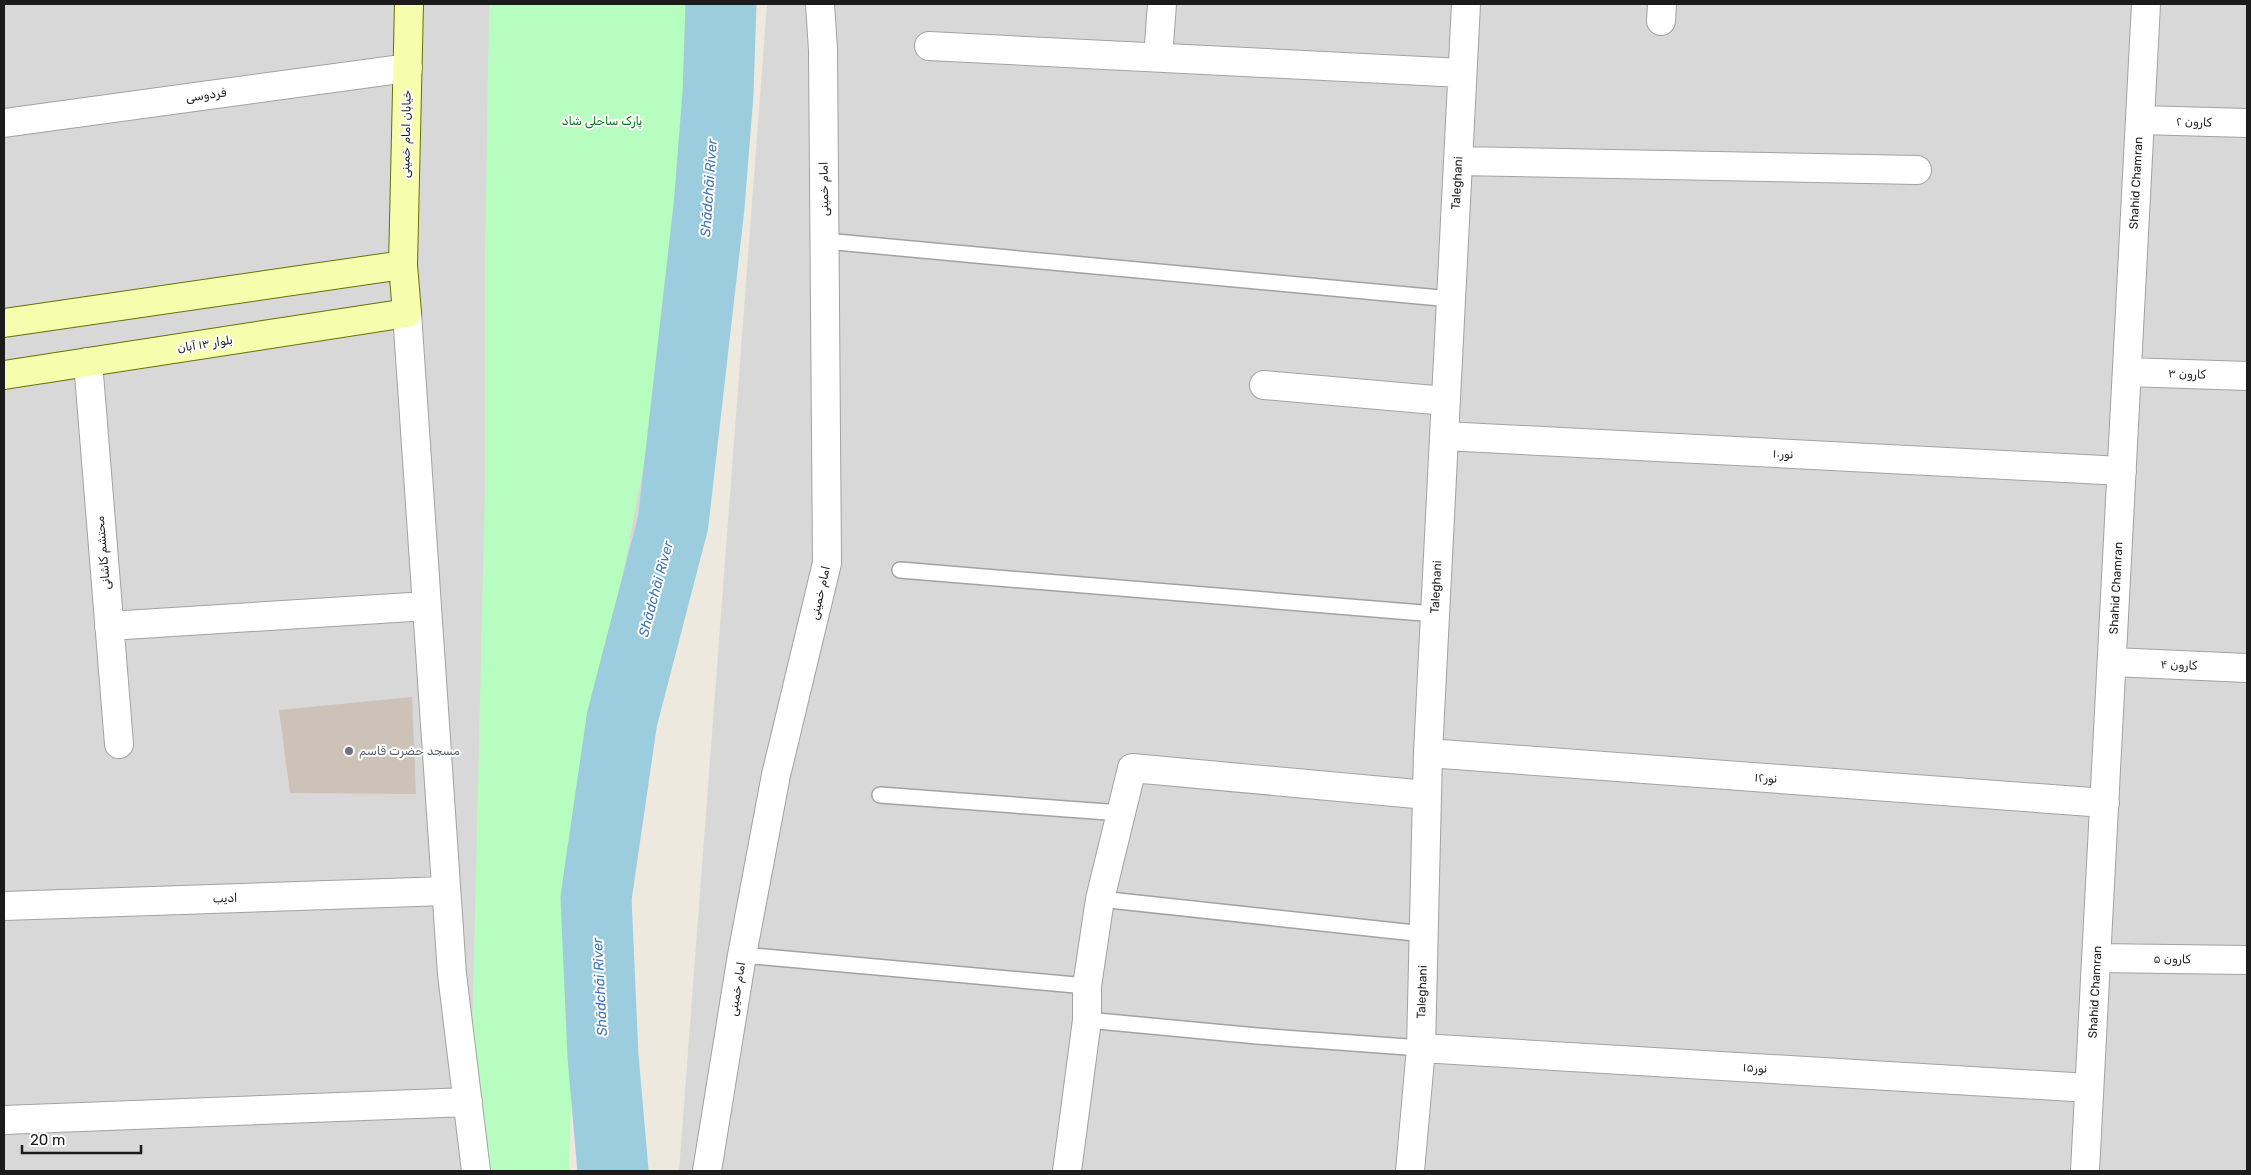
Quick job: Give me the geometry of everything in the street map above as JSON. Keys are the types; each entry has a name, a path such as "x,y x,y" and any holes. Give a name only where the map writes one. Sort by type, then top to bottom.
{"street":[{"name":"خیابان امام خمینی","path":"407,313 403,265 409,4"},
{"name":"امام خمینی","path":"707,1171 742,955 776,774 827,563 823,50 820,4"},
{"path":"1158,57 1162,4"},
{"name":"Taleghani","path":"1410,1171 1421,1048 1428,753 1466,4"},
{"name":"Shahid Chamran","path":"2085,1171 2146,4"},
{"path":"929,46 1462,73"},
{"name":"فردوسی","path":"4,123 408,68"},
{"name":"کارون ۲","path":"2140,120 2247,123"},
{"path":"1458,162 1917,170"},
{"path":"4,324 403,265"},
{"path":"407,313 452,974 476,1171"},
{"name":"بلوار ۱۳ آبان","path":"4,375 407,313"},
{"name":"محتشم کاشانی","path":"88,362 119,744"},
{"name":"کارون ۳","path":"2127,372 2247,376"},
{"path":"1264,385 1446,401"},
{"name":"نور۱۰","path":"1444,436 2122,471"},
{"path":"109,626 427,606"},
{"name":"کارون ۴","path":"2112,662 2247,668"},
{"name":"نور۱۲","path":"1428,753 2104,803"},
{"path":"1067,1171 1087,1020 1087,986 1100,899 1132,768 1427,795"},
{"name":"ادیب","path":"4,906 446,890"},
{"name":"کارون ۵","path":"2096,958 2247,960"},
{"name":"نور۱۵","path":"1421,1048 2089,1088"},
{"path":"4,1120 468,1102"}],"lane":[{"path":"825,241 1450,299"},
{"path":"900,570 1435,614"},
{"path":"880,795 1121,813"},
{"path":"1100,899 1424,934"},
{"path":"742,955 1087,986"},
{"path":"1087,1020 1257,1036 1421,1048"}],"shaded area":[{"path":"4,4 658,4 709,207 512,1171 4,1171"},
{"path":"767,4 2247,4 2247,1171 679,1171"}],"green space":[{"name":"پارک ساحلی شاد","path":"489,4 709,4 718,93 709,207 659,385 608,652 575,968 569,1171 482,1171 472,1044 485,483 485,259"}],"building":[{"name":"مسجد حضرت قاسم","path":"412,697 416,794 290,793 279,710"}],"waterway":[{"name":"Shādchāi River","path":"613,1171 603,1056 596,898 622,719 673,523 709,207 718,93 721,4"}],"place":[{"name":"مسجد حضرت قاسم","path":"349,751"}]}
